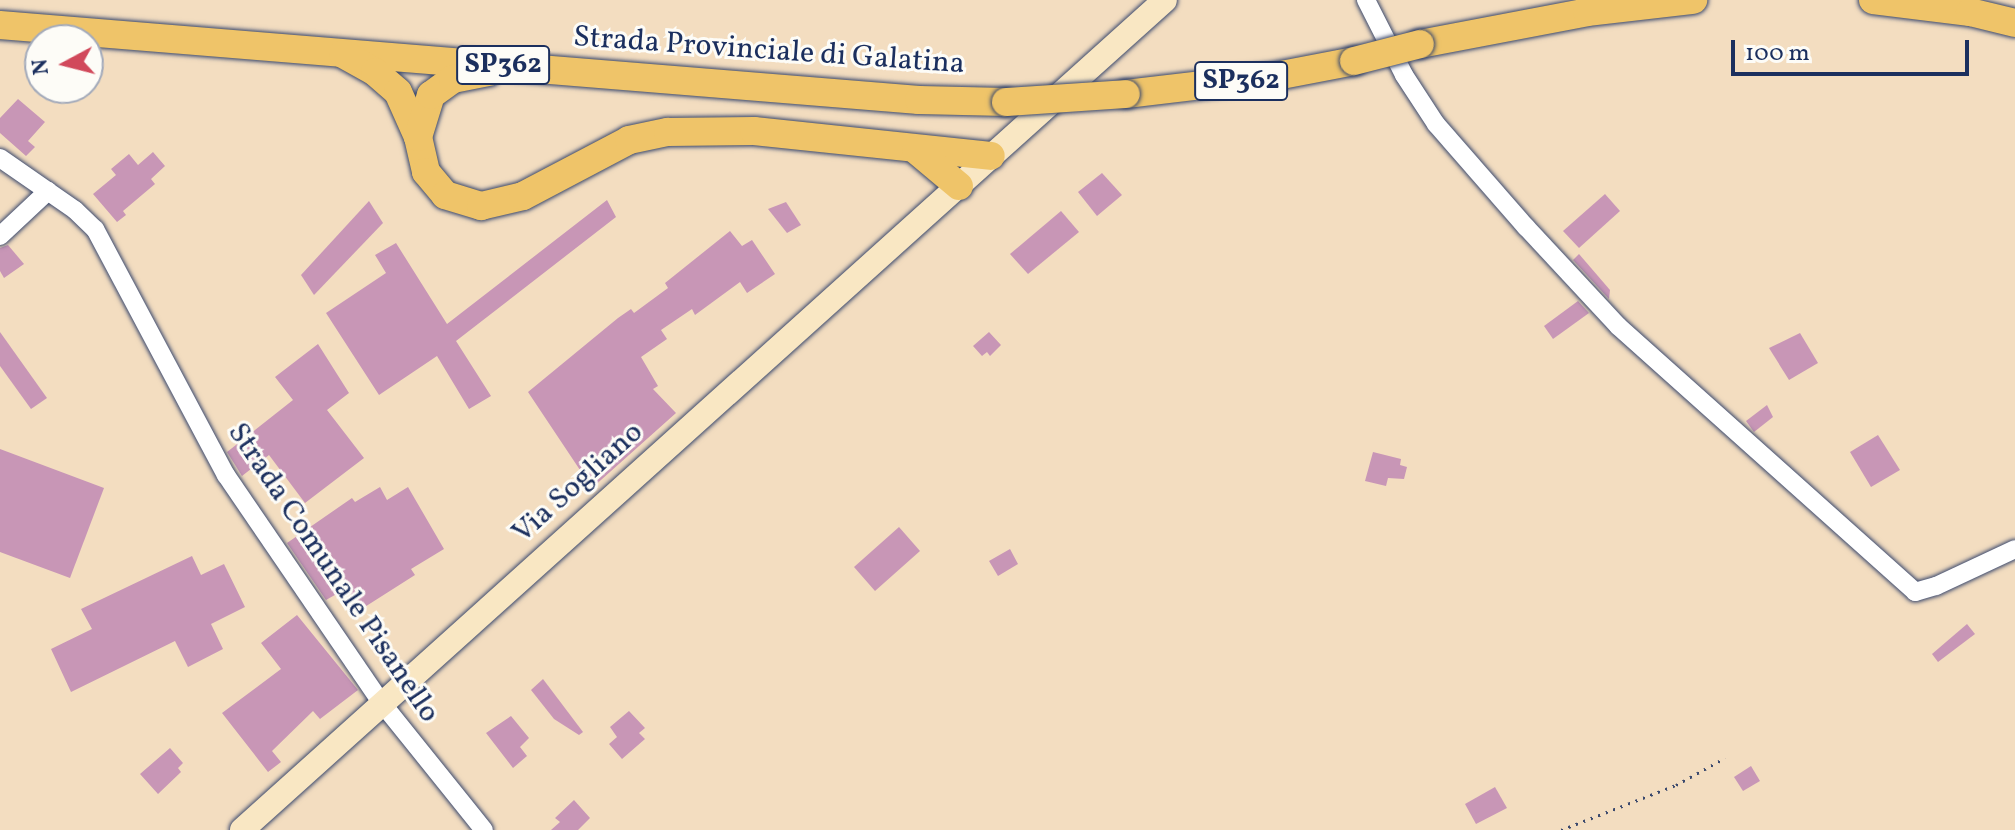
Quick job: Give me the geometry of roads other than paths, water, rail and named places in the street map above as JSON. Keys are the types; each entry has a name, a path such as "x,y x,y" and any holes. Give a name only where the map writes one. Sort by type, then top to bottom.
{"main road":[{"path":"916,150 959,186 1165,0"},
{"name":"Strada Provinciale di Galatina","path":"0,25 919,100 1006,102 1126,94 1271,77 1587,12 1693,0"},
{"path":"1873,0 1970,12 2015,23"},
{"path":"337,51 375,72 398,92 418,137 426,172 445,195 481,206 523,196 629,140 668,132 754,131 991,156"},
{"path":"418,137 431,95 453,79 516,66"},
{"name":"Via Sogliano","path":"242,830 959,186"}],"street":[{"path":"1366,0 1404,75 1436,124 1526,227 1618,326 1915,592 1936,586 2015,549"},
{"name":"Strada Comunale Pisanello","path":"0,158 95,229 226,475 381,702 484,830"},
{"path":"0,236 48,191"}]}
